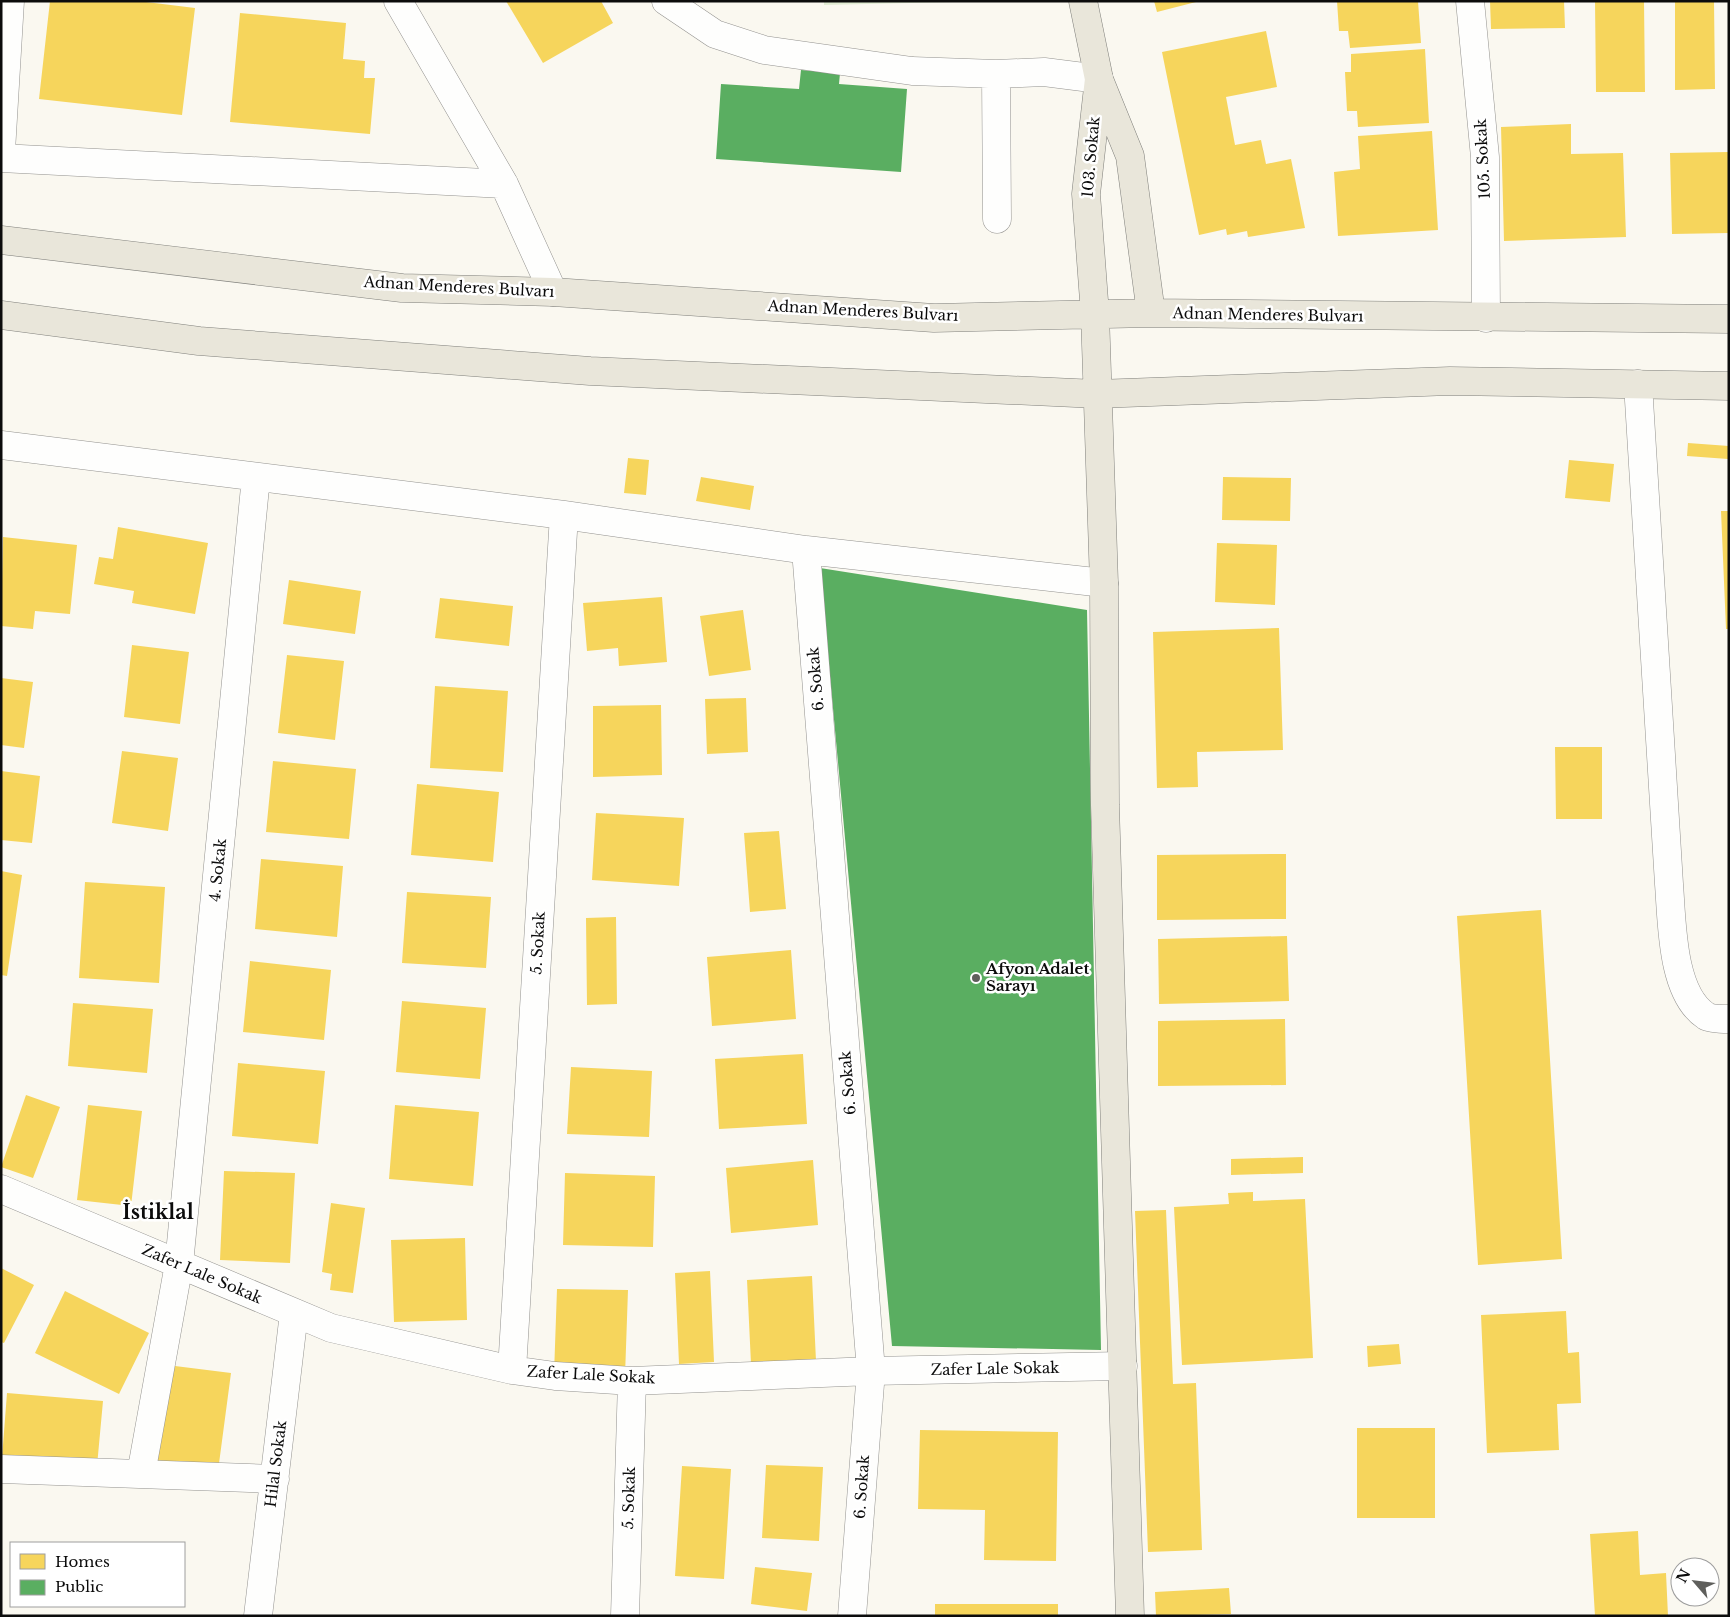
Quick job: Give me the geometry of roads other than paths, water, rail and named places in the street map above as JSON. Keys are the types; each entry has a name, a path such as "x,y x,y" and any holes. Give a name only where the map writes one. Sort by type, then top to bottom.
{"main road":[{"name":"103. Sokak","path":"1083,1 1099,79 1086,194 1095,314 1104,583 1105,805 1130,1616"},
{"path":"1099,79 1130,156 1151,313"},
{"name":"Adnan Menderes Bulvarı","path":"1,240 402,288 553,292 934,318 1151,313 1486,318 1729,319"},
{"path":"1,315 199,341 570,369 1097,394 1450,380 1729,386"}],"street":[{"path":"1,151 10,1"},
{"path":"398,1 504,184 553,292"},
{"path":"666,1 715,34 764,50 912,70 996,74 1044,72 1099,79"},
{"name":"105. Sokak","path":"1470,1 1485,158 1486,318"},
{"path":"996,74 997,219"},
{"path":"1,158 504,184"},
{"path":"1638,384 1669,884 1676,954 1683,985 1694,1003 1707,1017 1729,1020"},
{"path":"1,445 564,515 806,550 1104,583"},
{"name":"4. Sokak","path":"141,1474 179,1264 256,477"},
{"name":"5. Sokak","path":"512,1370 564,515"},
{"name":"6. Sokak","path":"806,550 870,1371 852,1616"},
{"name":"Zafer Lale Sokak","path":"1,1189 331,1328 512,1370 555,1376 632,1380 870,1371 1123,1366"},
{"name":"Hilal Sokak","path":"258,1616 294,1313"},
{"name":"5. Sokak","path":"626,1616 632,1380"},
{"path":"1,1469 275,1479"}],"place":[{"name":"Afyon Adalet Sarayı","path":"976,978"}],"district":[{"name":"İstiklal","path":"158,1212"}]}
